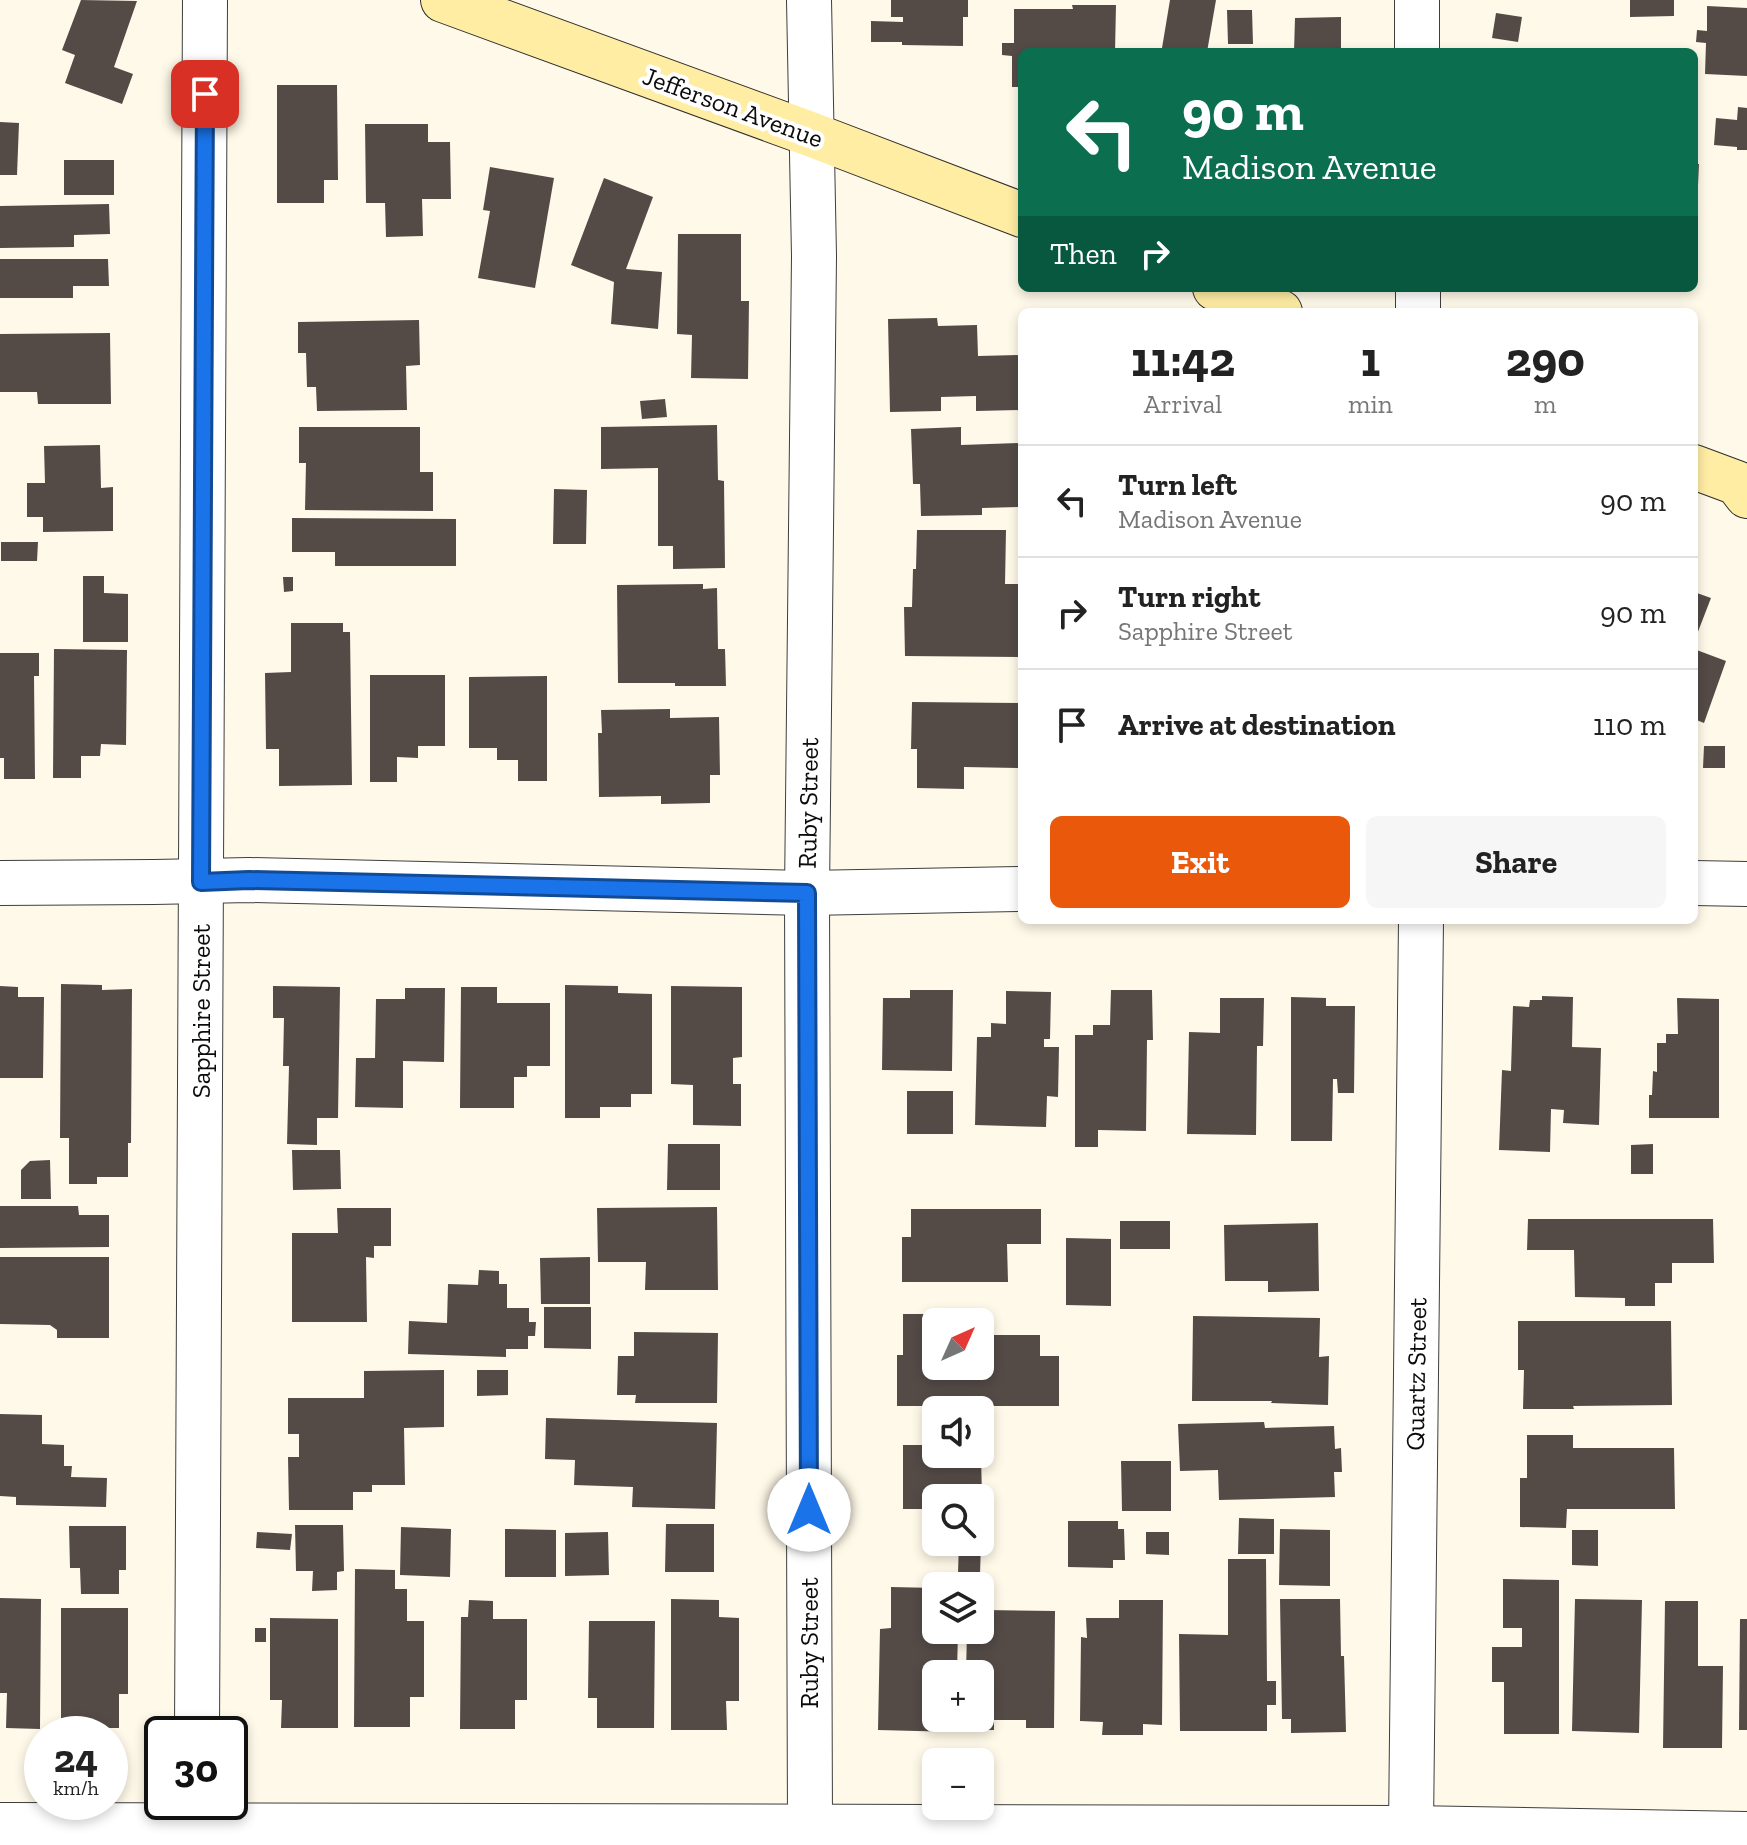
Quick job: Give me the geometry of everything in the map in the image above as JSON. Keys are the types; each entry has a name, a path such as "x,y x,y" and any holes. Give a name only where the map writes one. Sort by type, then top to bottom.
{"main road":[{"name":"Jefferson Avenue","path":"443,0 1018,213"},
{"path":"1226,292 1269,308"},
{"path":"1698,469 1744,487"}],"street":[{"name":"Sapphire Street","path":"197,1716 205,0"},
{"name":"Ruby Street","path":"808,1836 807,893 814,256 809,0"},
{"path":"1417,0 1417,48"},
{"path":"0,883 249,880 807,893 1018,889"},
{"path":"1698,883 1747,884"},
{"name":"Quartz Street","path":"1405,1836 1421,924"},
{"path":"248,1816 808,1836 1747,1834"},
{"path":"0,1825 78,1835 163,1820"}],"building":[{"path":"81,0 137,1 114,67 133,74 122,104 65,83 75,55 62,50"},
{"path":"891,0 968,0 968,17 963,17 963,46 871,42 871,21 903,22 903,17 891,17"},
{"path":"1170,0 1216,0 1208,48 1162,48"},
{"path":"1630,0 1674,0 1674,16 1630,17"},
{"path":"1072,5 1116,5 1115,48 1018,48 1018,87 1012,87 1012,56 1002,55 1002,43 1014,43 1014,9 1073,9"},
{"path":"1707,6 1747,8 1747,76 1705,74 1706,43 1696,42 1697,30 1707,31"},
{"path":"1227,10 1252,10 1253,44 1228,44"},
{"path":"1496,13 1522,17 1518,42 1492,38"},
{"path":"1341,17 1341,48 1294,48 1295,18"},
{"path":"277,85 337,85 338,180 324,180 324,203 277,203"},
{"path":"1738,107 1747,108 1747,150 1714,145 1716,118 1737,120"},
{"path":"0,122 19,123 17,175 0,175"},
{"path":"365,124 428,124 428,142 450,142 451,199 422,199 423,236 386,237 385,203 366,203"},
{"path":"64,160 114,160 114,195 64,195"},
{"path":"490,167 554,178 535,288 478,278 490,211 483,210"},
{"path":"604,178 653,197 626,269 662,272 658,329 611,324 614,282 571,265"},
{"path":"109,204 110,234 74,235 74,247 0,248 0,206"},
{"path":"678,234 741,234 741,301 749,301 748,379 691,378 692,335 677,334"},
{"path":"0,259 108,259 109,286 73,286 73,298 0,298"},
{"path":"937,318 938,326 977,325 978,356 1018,355 1018,410 976,411 976,396 941,397 941,411 890,412 888,319"},
{"path":"419,320 420,365 406,366 407,410 317,411 316,387 307,387 306,353 298,353 298,322"},
{"path":"110,333 111,404 38,404 37,392 0,392 0,334"},
{"path":"665,399 667,417 642,419 640,401"},
{"path":"717,425 718,480 724,481 725,568 673,569 673,546 658,546 658,468 601,469 601,427"},
{"path":"299,427 420,427 420,472 433,472 433,511 305,510 306,463 299,463"},
{"path":"961,427 961,445 1018,443 1018,507 982,508 982,515 921,516 920,484 913,484 911,429"},
{"path":"100,445 101,488 113,487 113,531 43,532 43,517 27,517 27,483 45,483 44,446"},
{"path":"554,489 587,490 586,544 553,544"},
{"path":"292,518 456,519 456,566 335,566 335,552 292,552"},
{"path":"917,530 1006,530 1005,584 1018,584 1018,657 905,656 904,607 912,607 913,569 916,569"},
{"path":"1,542 38,542 37,561 1,561"},
{"path":"83,576 104,576 104,593 128,594 128,642 83,642"},
{"path":"283,577 293,577 293,591 284,592"},
{"path":"703,584 703,589 717,588 718,649 725,649 726,686 618,683 617,585"},
{"path":"1698,593 1711,598 1698,632"},
{"path":"291,623 343,623 343,632 350,632 352,785 279,786 279,749 266,749 265,673 291,672"},
{"path":"54,649 127,650 126,745 101,744 100,756 81,756 81,778 53,778"},
{"path":"1698,650 1726,661 1704,723 1698,721"},
{"path":"0,653 39,653 39,676 34,676 35,779 4,779 4,758 0,758"},
{"path":"370,675 445,675 445,746 418,746 418,758 397,757 397,782 370,782"},
{"path":"547,676 547,781 518,781 518,760 497,760 497,748 469,748 469,677"},
{"path":"912,702 1018,703 1018,768 964,767 964,789 917,788 917,749 911,749"},
{"path":"670,709 670,718 719,717 720,775 710,775 710,803 661,804 661,796 599,797 598,733 602,733 601,710"},
{"path":"1704,746 1725,746 1725,768 1703,768"},
{"path":"61,984 102,985 102,990 132,989 128,1177 97,1177 97,1184 69,1184 69,1138 60,1138"},
{"path":"565,985 618,986 618,993 652,994 652,1094 631,1094 631,1107 600,1107 600,1118 565,1118"},
{"path":"0,986 18,987 18,997 44,997 43,1078 0,1078"},
{"path":"273,986 340,987 338,1118 317,1118 317,1145 287,1144 289,1066 283,1066 284,1018 273,1018"},
{"path":"671,986 742,987 742,1057 733,1058 733,1084 741,1084 741,1126 693,1125 693,1085 671,1084"},
{"path":"461,987 497,987 497,1003 550,1003 550,1066 527,1066 527,1077 514,1077 514,1108 460,1108"},
{"path":"405,988 445,988 444,1062 403,1061 403,1108 355,1107 356,1058 375,1058 376,999 405,999"},
{"path":"910,990 953,990 952,1071 882,1070 883,998 910,998"},
{"path":"1111,990 1152,990 1153,1040 1147,1040 1146,1131 1098,1130 1098,1147 1075,1147 1075,1035 1093,1035 1093,1025 1110,1025"},
{"path":"1006,991 1051,992 1050,1039 1044,1039 1044,1047 1059,1047 1058,1097 1047,1096 1046,1127 975,1125 977,1037 991,1037 991,1023 1006,1024"},
{"path":"1542,996 1573,997 1572,1047 1601,1048 1599,1125 1563,1123 1564,1110 1551,1109 1550,1152 1499,1150 1502,1070 1511,1071 1513,1006 1529,1007 1530,1000 1542,1000"},
{"path":"1291,997 1326,998 1326,1006 1355,1006 1354,1093 1338,1093 1337,1079 1333,1079 1332,1141 1291,1141"},
{"path":"1220,998 1264,998 1263,1046 1257,1046 1256,1135 1187,1134 1189,1032 1220,1033"},
{"path":"1677,998 1719,999 1719,1118 1649,1118 1653,1071 1657,1072 1657,1043 1666,1043 1666,1034 1678,1034"},
{"path":"907,1091 953,1091 953,1134 907,1134"},
{"path":"668,1144 720,1144 720,1190 667,1190"},
{"path":"1653,1144 1653,1174 1631,1174 1631,1145"},
{"path":"292,1150 340,1150 341,1189 293,1190"},
{"path":"50,1160 51,1199 21,1199 21,1170 30,1161"},
{"path":"0,1206 78,1206 79,1215 109,1215 109,1247 0,1248"},
{"path":"717,1207 718,1290 645,1290 646,1262 598,1262 597,1208"},
{"path":"337,1208 391,1208 391,1246 374,1246 374,1258 366,1257 367,1322 292,1322 292,1233 338,1233"},
{"path":"911,1209 1041,1209 1041,1244 1007,1244 1008,1282 902,1282 902,1237 911,1237"},
{"path":"1528,1219 1713,1219 1714,1263 1672,1263 1672,1283 1655,1283 1655,1306 1625,1306 1625,1298 1575,1297 1574,1250 1527,1250"},
{"path":"1120,1221 1170,1221 1170,1249 1120,1249"},
{"path":"1318,1223 1319,1291 1268,1292 1268,1281 1225,1281 1224,1225"},
{"path":"1066,1238 1111,1239 1111,1306 1066,1305"},
{"path":"0,1257 109,1257 109,1338 57,1338 57,1330 50,1325 0,1324"},
{"path":"590,1257 590,1304 541,1304 540,1258"},
{"path":"479,1270 499,1271 499,1284 507,1284 507,1308 529,1308 529,1322 536,1322 535,1336 528,1336 528,1349 506,1349 506,1357 408,1354 409,1321 447,1323 448,1284 478,1285"},
{"path":"544,1307 591,1307 591,1349 544,1348"},
{"path":"903,1314 922,1314 922,1380 994,1380 994,1335 1040,1335 1040,1356 1059,1356 1059,1406 994,1406 994,1396 922,1396 922,1406 897,1406 897,1355 903,1355"},
{"path":"1193,1316 1320,1318 1319,1357 1329,1356 1328,1405 1192,1401"},
{"path":"1518,1321 1671,1321 1672,1405 1523,1409 1524,1370 1518,1370"},
{"path":"634,1332 718,1333 717,1403 635,1403 636,1395 617,1395 618,1356 634,1356"},
{"path":"444,1370 444,1427 404,1428 405,1485 372,1485 372,1492 353,1492 353,1510 289,1510 288,1457 299,1457 299,1434 288,1434 288,1398 364,1398 364,1371"},
{"path":"477,1370 508,1370 508,1395 477,1396"},
{"path":"0,1414 42,1415 42,1444 64,1445 64,1466 72,1466 71,1477 107,1478 106,1507 16,1505 16,1497 0,1496"},
{"path":"546,1418 717,1423 715,1509 632,1507 633,1487 574,1485 575,1460 545,1459"},
{"path":"1264,1422 1265,1428 1334,1426 1335,1449 1341,1448 1342,1472 1334,1472 1335,1497 1219,1500 1218,1470 1180,1471 1178,1424"},
{"path":"1527,1435 1573,1435 1573,1448 1674,1448 1675,1509 1567,1509 1566,1528 1520,1527 1520,1478 1527,1478"},
{"path":"903,1445 922,1445 922,1468 981,1468 982,1484 922,1484 922,1509 903,1509"},
{"path":"1121,1461 1171,1461 1171,1511 1122,1511"},
{"path":"1239,1518 1274,1519 1274,1554 1238,1554"},
{"path":"1068,1521 1118,1521 1118,1529 1124,1529 1125,1560 1113,1560 1113,1568 1068,1567"},
{"path":"666,1524 714,1524 714,1572 665,1572"},
{"path":"295,1525 343,1525 344,1571 337,1572 337,1590 312,1591 313,1571 296,1571"},
{"path":"69,1526 126,1526 126,1570 119,1570 119,1594 81,1594 80,1568 70,1568"},
{"path":"401,1527 451,1529 450,1577 400,1575"},
{"path":"505,1529 556,1530 556,1577 505,1577"},
{"path":"1280,1529 1330,1530 1330,1586 1279,1585"},
{"path":"1572,1530 1598,1530 1598,1566 1572,1565"},
{"path":"257,1532 292,1534 290,1550 256,1548"},
{"path":"608,1532 609,1575 565,1576 565,1533"},
{"path":"1146,1532 1169,1532 1169,1555 1146,1554"},
{"path":"959,1556 981,1556 980,1572 958,1572"},
{"path":"1228,1559 1266,1559 1267,1681 1276,1681 1276,1705 1267,1705 1267,1731 1180,1731 1179,1634 1228,1635"},
{"path":"355,1569 395,1570 395,1589 407,1589 407,1621 424,1621 424,1697 410,1697 410,1727 354,1727"},
{"path":"1503,1579 1559,1580 1559,1734 1504,1734 1504,1682 1492,1682 1492,1647 1522,1647 1522,1628 1503,1628"},
{"path":"891,1587 922,1588 922,1644 958,1644 957,1660 922,1660 922,1731 878,1730 880,1629 891,1628"},
{"path":"0,1598 41,1599 40,1716 24,1716 24,1729 6,1728 7,1693 0,1693"},
{"path":"671,1599 719,1600 719,1617 739,1618 739,1701 726,1701 727,1730 671,1730"},
{"path":"1280,1599 1340,1599 1346,1732 1291,1733 1291,1719 1282,1719"},
{"path":"1575,1599 1642,1600 1639,1733 1572,1731"},
{"path":"469,1600 493,1601 493,1619 527,1619 527,1700 515,1700 515,1729 460,1729 461,1617 468,1617"},
{"path":"1119,1600 1163,1600 1162,1725 1143,1724 1143,1735 1102,1735 1103,1722 1080,1721 1081,1637 1087,1638 1086,1618 1119,1618"},
{"path":"1665,1601 1698,1601 1698,1666 1723,1666 1722,1748 1663,1748"},
{"path":"61,1608 128,1608 128,1694 119,1694 119,1716 61,1716"},
{"path":"994,1610 1055,1611 1054,1728 1026,1728 1026,1720 994,1720 994,1660 966,1660 967,1644 994,1644"},
{"path":"270,1618 338,1619 338,1728 281,1728 282,1700 270,1700"},
{"path":"1740,1619 1747,1619 1747,1730 1739,1730"},
{"path":"589,1621 655,1621 654,1728 597,1728 597,1698 588,1698"},
{"path":"255,1628 266,1628 266,1642 255,1642"}],"route":[{"path":"205,94 201,882 249,880 807,893 809,1510"}]}
